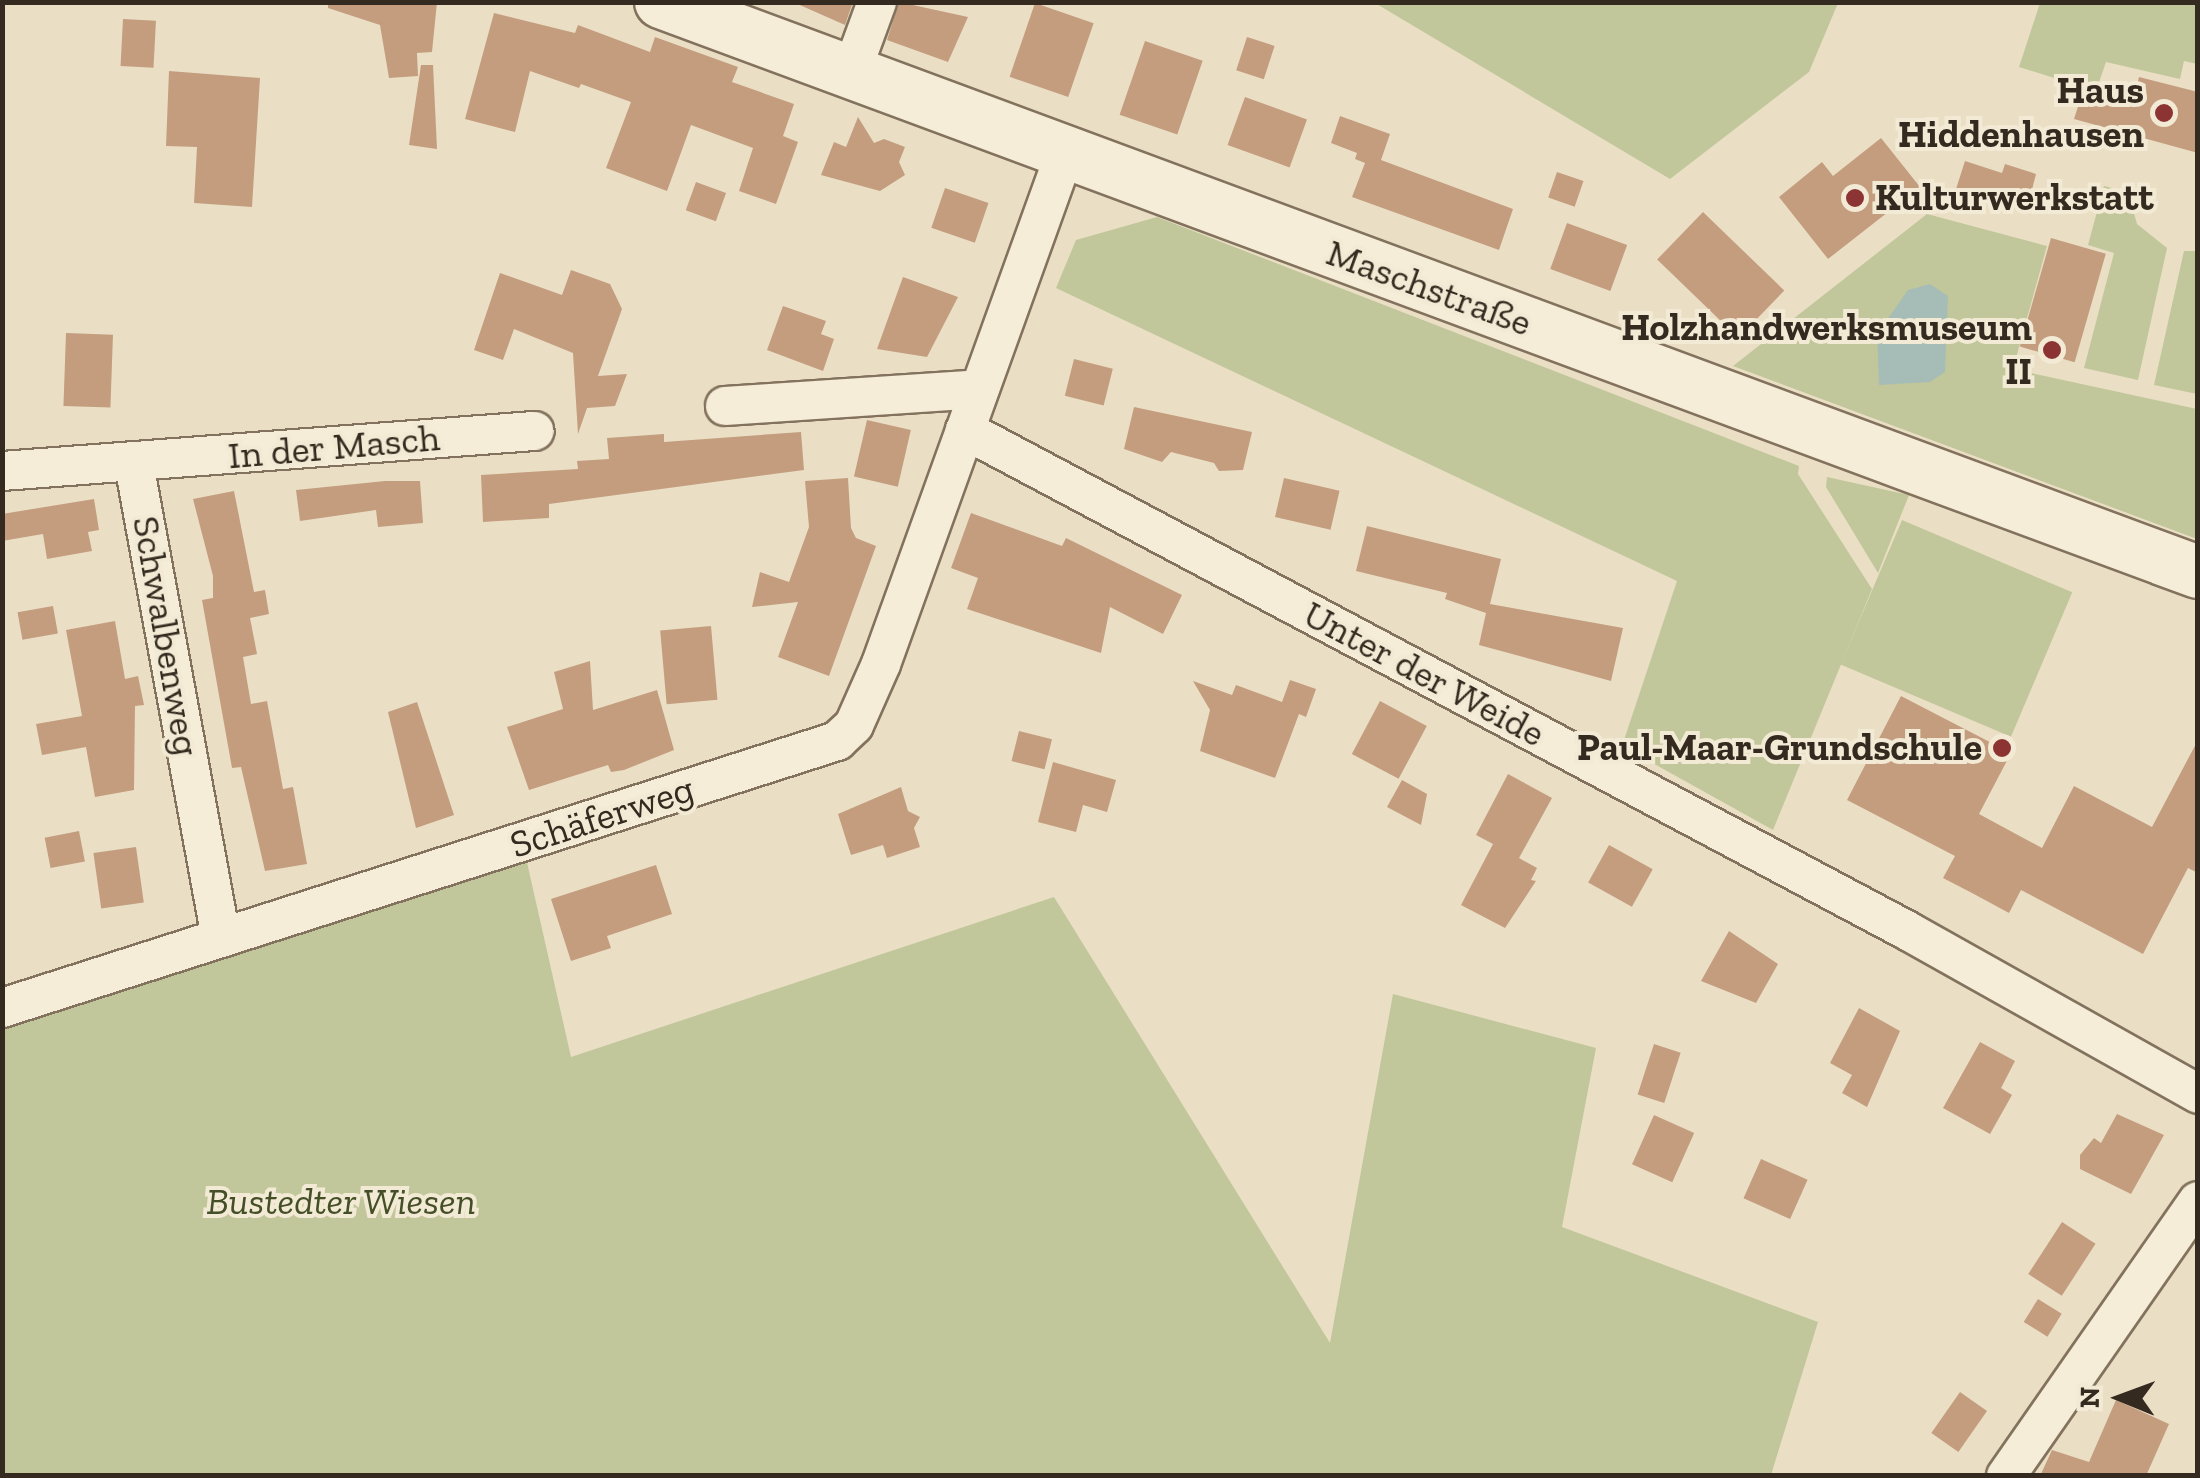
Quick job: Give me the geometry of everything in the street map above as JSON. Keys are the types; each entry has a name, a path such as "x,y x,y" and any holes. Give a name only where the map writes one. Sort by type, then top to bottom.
{"street":[{"name":"Maschstraße","path":"661,2 2198,572"},
{"path":"851,73 877,2"},
{"name":"Schäferweg","path":"2,1008 837,740 854,725 880,664 1064,153"},
{"path":"725,406 980,389"},
{"name":"Unter der Weide","path":"965,430 1908,932 2198,1094"},
{"name":"In der Masch","path":"134,464 534,431"},
{"name":"Schwalbenweg","path":"2,471 134,464 222,938"},
{"path":"2006,1476 2198,1201"}],"green space":[{"path":"1838,2 1809,72 1670,179 1375,3"},
{"path":"2040,3 2197,3 2197,64 2184,61 2180,79 2106,62 2096,91 2019,67"},
{"path":"2104,186 2128,192 2137,224 2167,248 2138,380 2084,368 2114,253 2088,245"},
{"path":"1927,214 2047,246 2013,369 2197,409 2197,539 1733,366"},
{"path":"1157,217 1799,466 1798,474 1872,589 1773,830 1622,746 1677,581 1056,288 1076,240"},
{"path":"2184,251 2197,251 2197,394 2154,385"},
{"path":"1827,477 1909,495 1878,573 1826,487"},
{"path":"1902,520 2072,592 2011,737 1841,665"},
{"name":"Bustedter Wiesen","path":"526,858 571,1057 1054,897 1330,1343 1393,994 1596,1048 1562,1227 1818,1322 1771,1475 3,1475 2,1024"}],"water":[{"path":"1930,284 1948,296 1945,372 1930,382 1879,385 1877,334 1908,290"}],"building":[{"path":"328,2 437,2 432,52 417,53 418,76 389,78 380,25 328,8"},
{"path":"793,2 853,2 845,25"},
{"path":"899,2 968,17 948,62 887,40"},
{"path":"1035,3 1094,23 1068,97 1010,77"},
{"path":"494,13 575,33 578,25 650,52 655,37 738,67 732,82 794,104 783,136 798,142 776,204 739,191 753,148 691,125 667,191 606,168 631,102 581,84 579,88 530,71 515,132 465,119"},
{"path":"123,19 156,21 153,68 121,66"},
{"path":"1247,37 1275,46 1264,79 1236,70"},
{"path":"1145,41 1203,61 1177,135 1120,115"},
{"path":"421,65 433,65 437,149 409,145"},
{"path":"169,71 260,78 252,207 194,203 197,147 166,146"},
{"name":"Haus Hiddenhausen","path":"2139,77 2198,92 2198,153 2074,119 2083,91 2132,105"},
{"path":"1245,97 1307,120 1290,167 1228,145"},
{"path":"1340,116 1390,134 1381,160 1513,209 1499,250 1352,197 1365,163 1355,159 1357,153 1331,143"},
{"path":"858,117 874,143 884,139 905,147 899,162 905,175 880,191 821,175 834,142 846,147"},
{"name":"Kulturwerkstatt","path":"1881,138 1920,187 1828,259 1779,197 1822,162 1833,176"},
{"path":"1965,161 2002,173 2005,164 2036,174 2026,213 1956,189"},
{"path":"1557,172 1583,181 1575,207 1548,198"},
{"path":"696,182 726,193 716,221 686,210"},
{"path":"945,188 988,203 975,243 931,228"},
{"path":"1703,212 1784,290 1738,338 1657,259"},
{"path":"1567,223 1627,245 1610,291 1550,269"},
{"path":"2051,238 2106,254 2075,362 2020,347"},
{"path":"571,270 610,284 622,309 598,376 627,374 615,406 587,408 578,434 573,353 514,329 503,360 474,350 500,273 562,295"},
{"path":"903,277 958,297 927,357 877,349"},
{"path":"783,306 826,321 821,334 834,339 823,371 767,350"},
{"path":"66,333 113,335 110,408 63,406"},
{"path":"1074,359 1113,369 1104,406 1065,396"},
{"path":"1134,407 1252,432 1243,470 1219,471 1214,463 1171,452 1162,462 1124,449"},
{"path":"867,420 911,430 898,487 854,477"},
{"path":"801,432 804,470 549,504 549,518 483,522 481,475 578,469 577,461 609,459 607,438 664,434 664,442"},
{"path":"848,478 851,528 856,538 876,546 829,676 778,657 798,602 752,607 760,572 789,582 809,527 805,481"},
{"path":"1284,478 1340,491 1331,530 1275,517"},
{"path":"420,481 423,523 378,527 376,510 300,521 296,490"},
{"path":"234,491 254,592 265,590 269,614 250,618 257,654 243,657 251,704 267,701 283,789 293,787 307,864 265,871 241,767 232,768 202,600 213,598 213,576 193,499"},
{"path":"94,499 99,530 88,532 92,551 47,559 43,534 2,541 2,514"},
{"path":"971,513 1062,546 1066,538 1182,595 1163,634 1110,607 1101,653 967,609 978,578 951,568"},
{"path":"1367,526 1501,559 1490,604 1623,628 1611,681 1479,645 1486,613 1445,599 1447,593 1356,571"},
{"path":"53,606 58,634 22,640 18,612"},
{"path":"115,621 125,679 138,676 144,705 135,706 134,790 95,797 86,747 42,755 36,724 82,716 66,630"},
{"path":"711,626 717,700 667,704 660,630"},
{"path":"590,661 593,710 657,690 674,750 624,770 611,772 608,765 529,790 507,727 563,709 554,672"},
{"path":"1290,680 1316,689 1306,717 1299,714 1275,778 1200,751 1210,710 1193,681 1232,695 1236,685 1282,702"},
{"path":"1901,696 2011,753 1979,814 2042,848 2074,786 2152,827 2198,740 2198,873 2188,868 2143,954 2021,890 2009,913 1943,878 1955,856 1847,800"},
{"path":"1380,701 1427,726 1399,779 1352,754"},
{"path":"417,702 454,815 416,828 388,712"},
{"path":"1019,731 1052,739 1044,769 1012,761"},
{"path":"1053,762 1116,780 1107,812 1083,805 1076,832 1038,822"},
{"path":"1508,774 1552,798 1519,858 1537,868 1531,880 1536,881 1505,928 1461,905 1493,844 1476,835"},
{"path":"1402,780 1427,794 1421,825 1387,807"},
{"path":"901,787 908,811 920,817 914,828 920,847 887,858 883,845 851,855 838,814"},
{"path":"79,831 85,861 51,868 45,838"},
{"path":"1609,845 1653,869 1632,907 1588,883"},
{"path":"136,847 144,902 101,908 93,853"},
{"path":"656,865 672,914 607,936 611,948 571,961 551,899"},
{"path":"1729,931 1778,964 1756,1003 1701,981"},
{"path":"1859,1008 1900,1031 1867,1107 1842,1093 1852,1075 1830,1063"},
{"path":"1980,1042 2015,1061 2001,1088 2012,1095 1990,1134 1943,1108"},
{"path":"1654,1044 1681,1053 1664,1103 1638,1094"},
{"path":"2117,1114 2164,1135 2131,1194 2080,1169 2080,1155 2094,1138 2101,1143"},
{"path":"1654,1115 1694,1133 1672,1182 1632,1164"},
{"path":"1761,1159 1808,1180 1790,1219 1744,1198"},
{"path":"2062,1222 2096,1244 2062,1296 2028,1274"},
{"path":"2038,1299 2062,1314 2047,1337 2024,1322"},
{"path":"1960,1392 1987,1411 1958,1452 1931,1433"},
{"path":"2116,1400 2169,1424 2146,1476 2040,1476 2052,1450 2089,1462"}],"place":[{"name":"Haus Hiddenhausen","path":"2164,113"},
{"name":"Kulturwerkstatt","path":"1855,198"},
{"name":"Holzhandwerksmuseum II","path":"2052,350"},
{"name":"Paul-Maar-Grundschule","path":"2002,748"}]}
